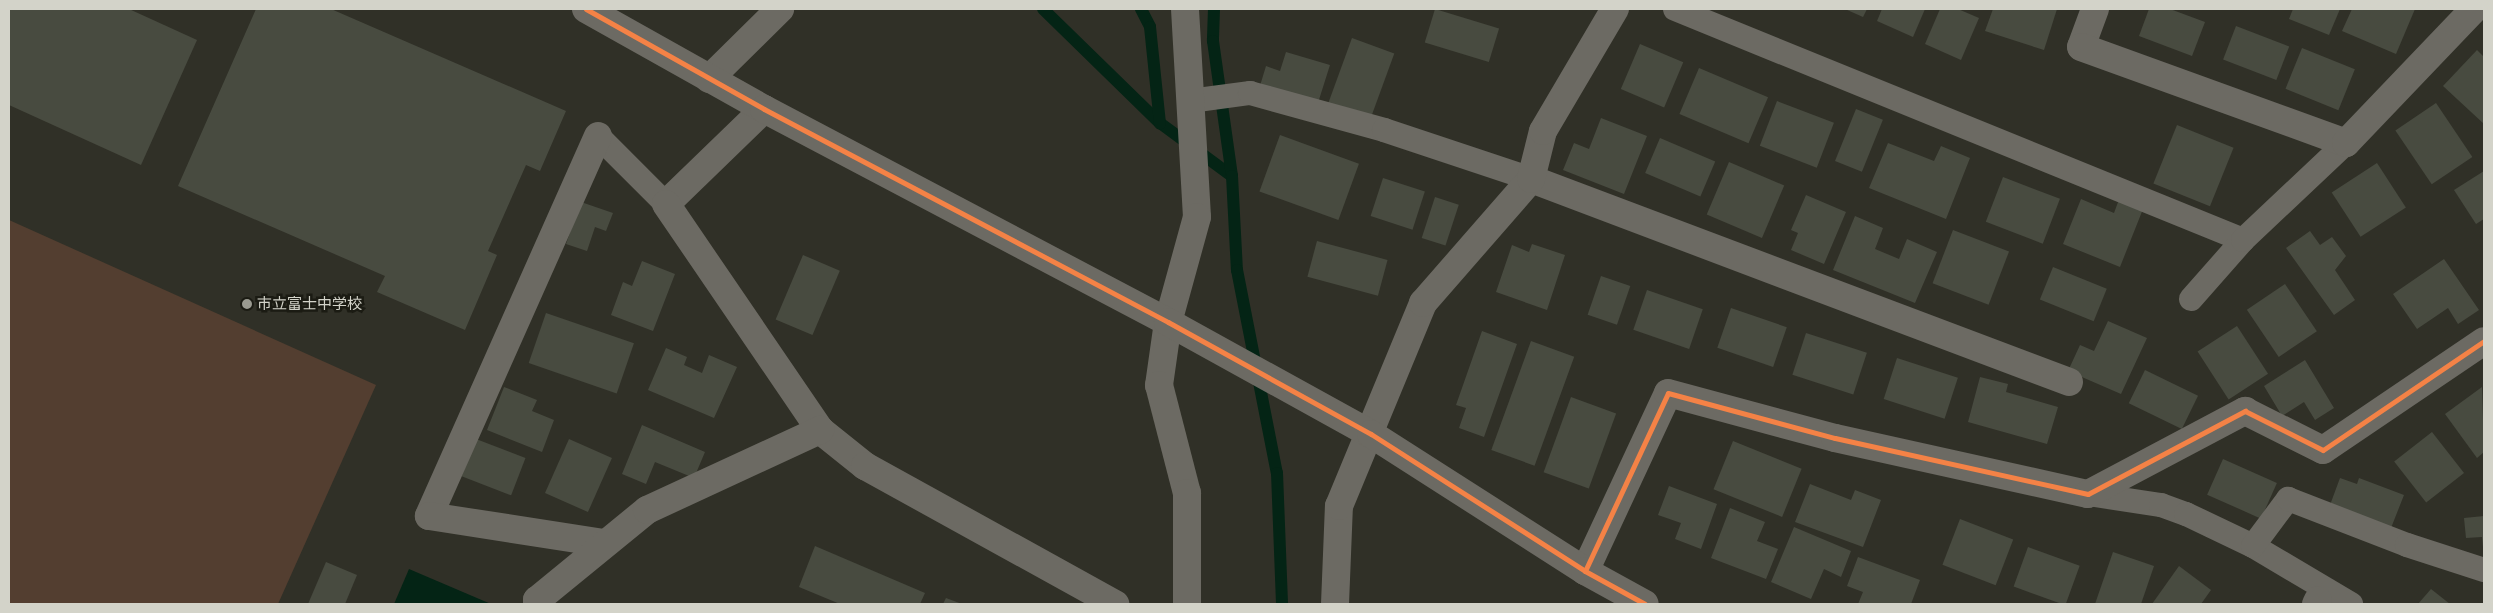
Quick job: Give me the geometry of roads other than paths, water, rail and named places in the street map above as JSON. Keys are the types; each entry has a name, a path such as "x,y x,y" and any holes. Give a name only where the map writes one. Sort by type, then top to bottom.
{"street":[{"path":"586,9 764,109 1168,322 1371,434 1585,570 1646,604"},
{"path":"709,79 780,9"},
{"path":"2095,9 2081,47 2346,143 2474,9"},
{"path":"1335,604 1339,506 1371,434 1423,303 1531,179 1543,131 1609,10"},
{"path":"1181,16 1190,101 1197,217 1168,322 1158,385 1187,493 1187,604"},
{"path":"764,109 666,204 820,430 864,466 1115,604"},
{"path":"598,136 429,516 604,543"},
{"path":"1531,179 2068,382"},
{"path":"1585,570 1668,393 1835,438 2088,494 2245,411 2323,450 2484,340"},
{"path":"537,604 536,600 647,510 820,430"}],"lane":[{"path":"1675,9 2243,240"},
{"path":"1190,101 1250,93 1384,130 1531,179"},
{"path":"598,136 666,204"},
{"path":"2191,298 2243,240 2346,143"},
{"path":"2088,494 2161,506 2253,546 2351,604"},
{"path":"2253,546 2288,499 2416,548 2484,570"}],"waterway":[{"path":"1043,9 1160,123 1232,176"},
{"path":"1141,9 1150,27 1160,123"},
{"path":"1214,9 1213,41 1232,176 1237,270 1277,473 1282,604"}],"place":[{"name":"市立富士中学校","path":"247,304"}]}
